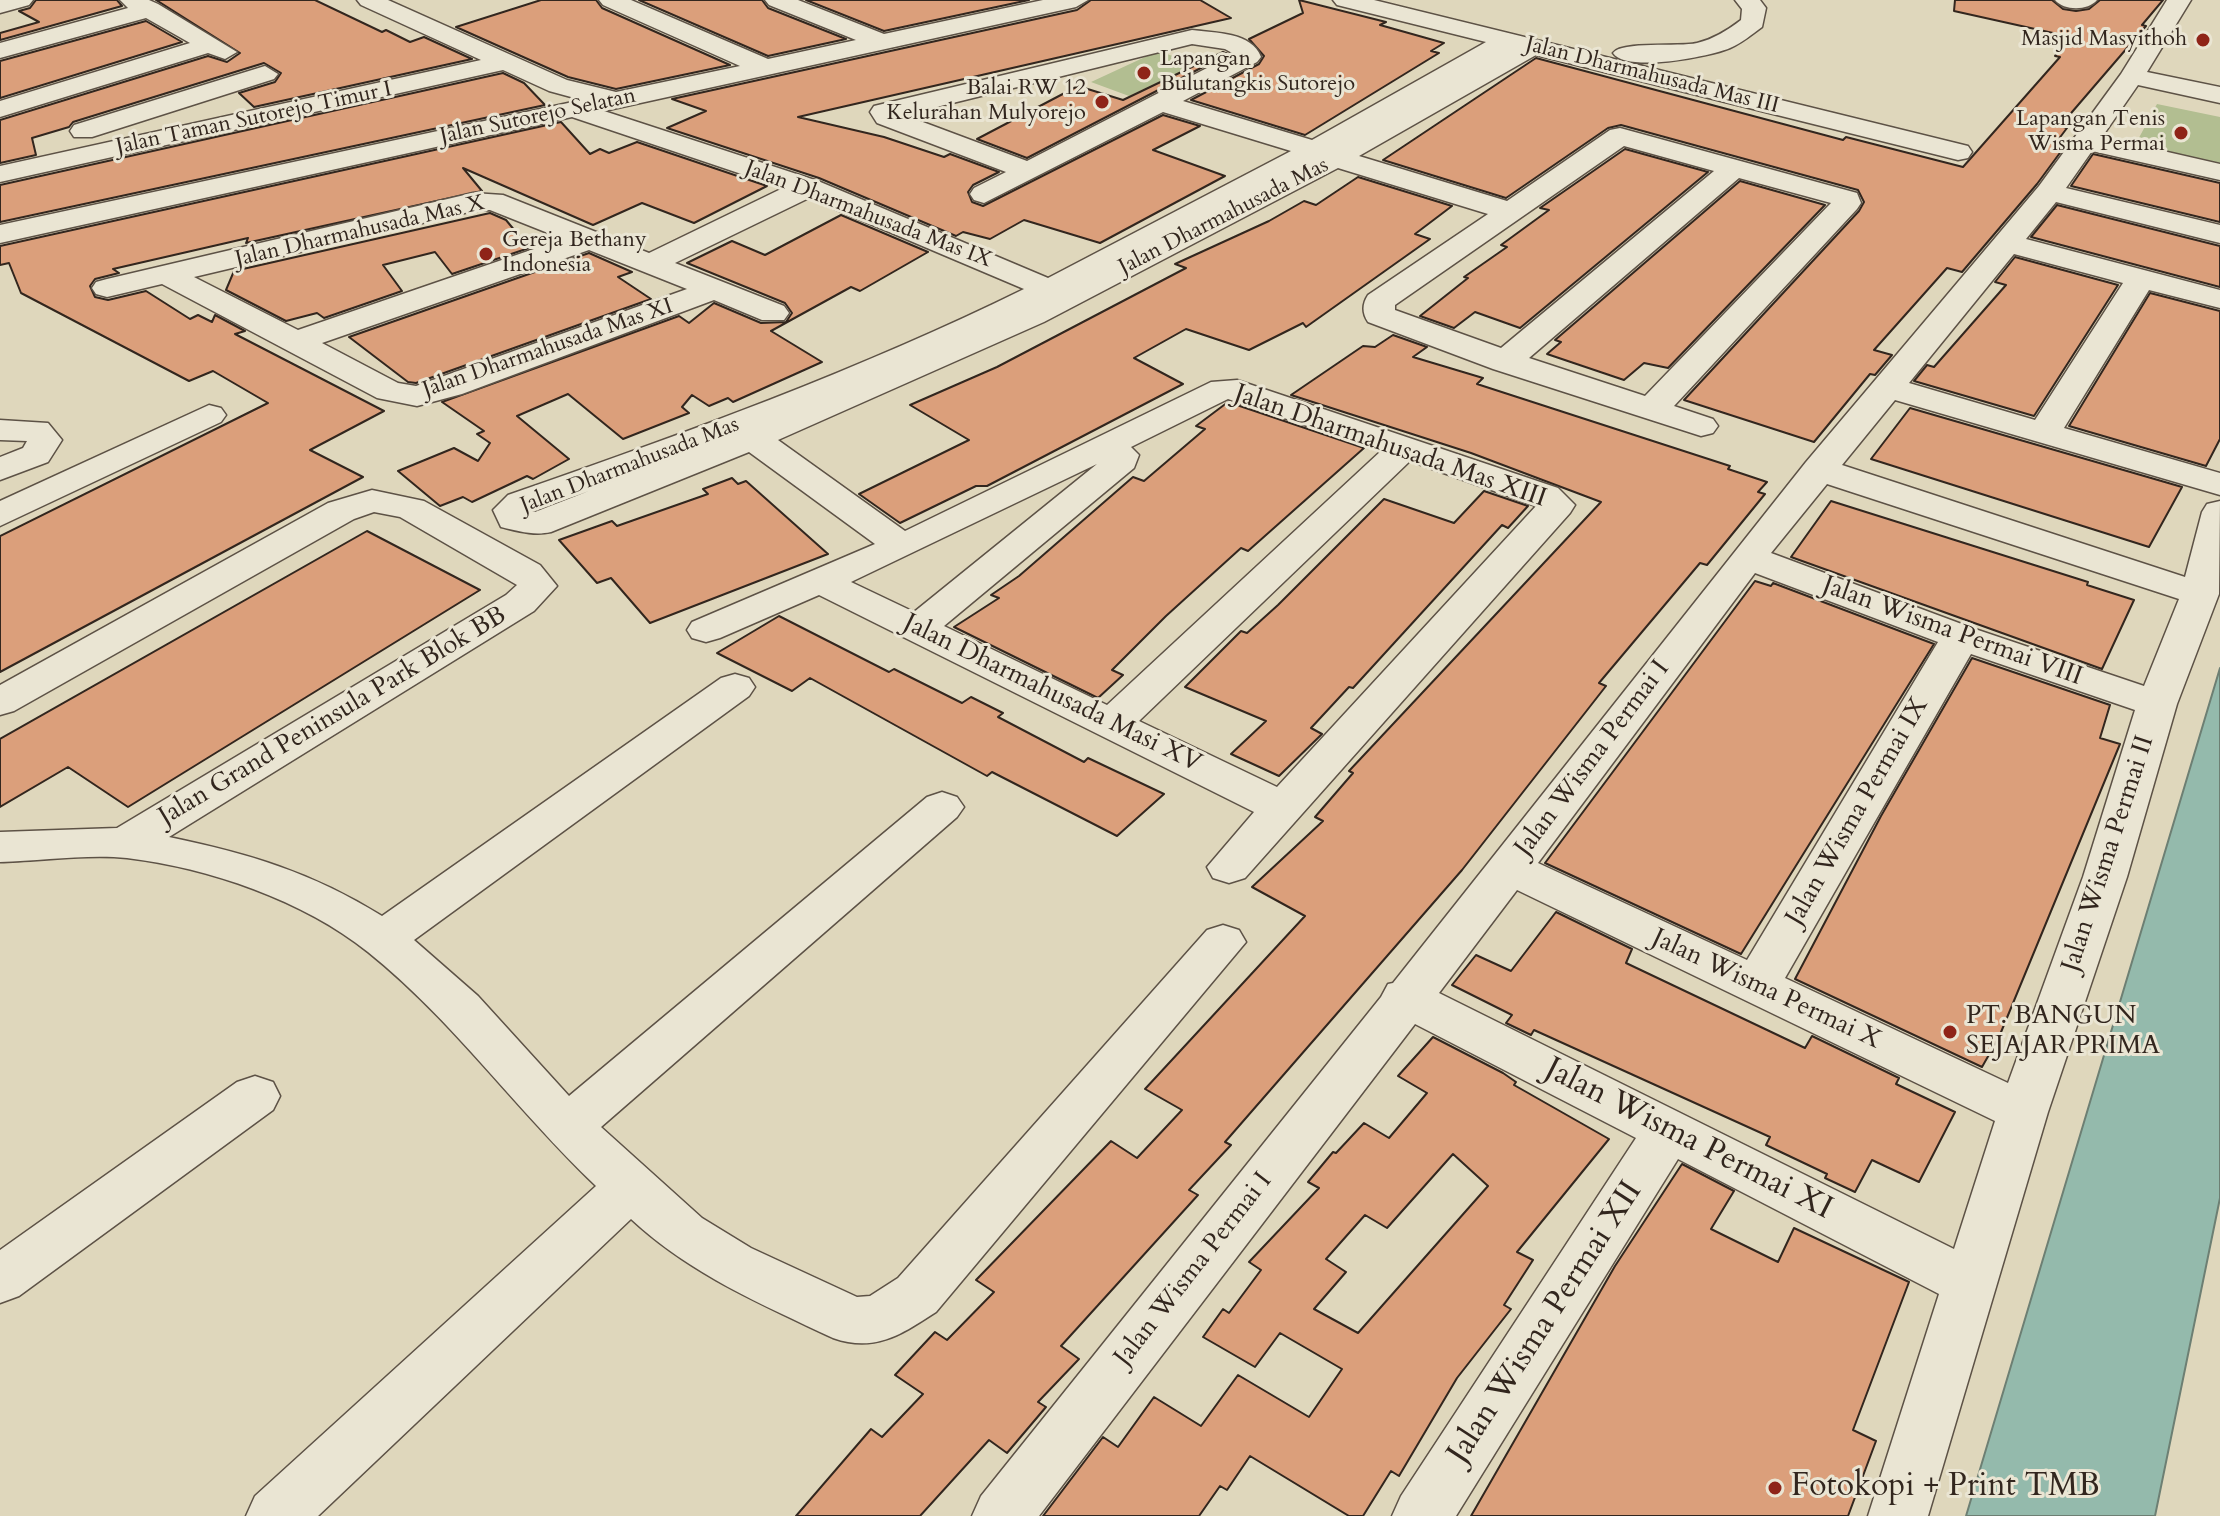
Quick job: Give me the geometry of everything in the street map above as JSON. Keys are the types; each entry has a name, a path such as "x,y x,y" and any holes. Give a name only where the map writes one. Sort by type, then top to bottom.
{"street":[{"path":"0,6 21,0"},
{"path":"369,0 558,86 618,100"},
{"path":"611,0 764,67"},
{"path":"777,0 881,42"},
{"path":"801,9 842,0"},
{"name":"Jalan Sutorejo Selatan","path":"0,234 1076,0"},
{"name":"Jalan Dharmahusada Mas III","path":"1345,0 1958,152"},
{"path":"1414,0 1620,53 1655,55 1710,49 1739,34 1753,22 1755,15 1747,0"},
{"path":"2067,0 2085,0"},
{"name":"Jalan Wisma Permai I","path":"1002,1516 1405,997 1510,868 1748,557 2049,192 2132,76 2179,0"},
{"path":"0,51 141,4 315,106"},
{"path":"984,194 1248,57 1246,51 1232,43 1192,37 883,112 886,117 1027,170"},
{"name":"Jalan Dharmahusada Mas","path":"1058,292 717,434 521,503 511,510 514,519 538,524 754,439 1058,292 1326,155 1521,43"},
{"path":"0,109 211,44"},
{"name":"Jalan Taman Sutorejo Timur I","path":"0,174 507,62"},
{"path":"0,157 265,74"},
{"path":"2132,76 2220,95"},
{"path":"558,86 575,110"},
{"path":"1159,102 1510,211"},
{"name":"Jalan Dharmahusada Mas IX","path":"575,110 808,187 1058,292"},
{"path":"1652,409 1847,203 1847,199 1620,136 1379,302 1379,315 1504,362 1701,426"},
{"path":"2085,141 2220,172"},
{"path":"1504,362 1736,166"},
{"path":"652,263 808,187"},
{"path":"2049,192 2220,234"},
{"name":"Jalan Dharmahusada Mas X","path":"107,288 170,276 483,200 493,201 773,313"},
{"path":"298,341 587,241"},
{"path":"2008,243 2220,299"},
{"name":"Jalan Dharmahusada Mas XI","path":"170,276 389,391 417,396 450,387 714,290"},
{"path":"2044,433 2141,278"},
{"path":"1890,388 2220,484"},
{"name":"Jalan Dharmahusada Mas XIII","path":"706,630 902,546 1223,389 1237,390 1545,496 1557,505 1283,808"},
{"path":"0,515 209,415"},
{"path":"0,430 25,428 43,434 43,448 13,466"},
{"path":"754,439 902,546"},
{"path":"1113,722 1404,448"},
{"path":"919,627 1122,461 1122,455 1113,451 1093,451"},
{"path":"13,466 63,484"},
{"path":"1818,469 2200,594"},
{"name":"Jalan Grand Peninsula Park Blok BB","path":"0,702 341,511 372,501 411,509 527,573 538,586 520,603 126,843"},
{"name":"Jalan Wisma Permai II","path":"1898,1516 2023,1112 2105,877 2157,704 2200,594 2220,512"},
{"name":"Jalan Wisma Permai VIII","path":"1748,557 1961,637 2157,704"},
{"name":"Jalan Dharmahusada Masi XV","path":"820,581 1283,808"},
{"name":"Jalan Wisma Permai IX","path":"1756,986 1961,637"},
{"path":"383,939 735,687"},
{"path":"567,1127 942,807"},
{"path":"1229,867 1283,808"},
{"path":"0,847 126,843 247,869 337,910 383,939 461,1009 567,1127 683,1234 732,1264 853,1321 880,1319 917,1295 1223,942"},
{"name":"Jalan Wisma Permai X","path":"1510,868 2023,1112"},
{"name":"Jalan Wisma Permai XI","path":"1405,997 1970,1283"},
{"path":"0,1280 255,1096"},
{"name":"Jalan Wisma Permai XII","path":"1422,1516 1669,1130"},
{"path":"276,1516 631,1186"}],"shaded area":[{"name":"Lapangan Bulutangkis Sutorejo","path":"1158,51 1196,64 1129,96 1091,82"},
{"name":"Lapangan Tenis Wisma Permai","path":"2157,104 2220,117 2220,168 2133,149"},
{"path":"2220,668 2220,1198 2155,1516 1966,1516"}],"building":[{"path":"36,0 117,0 122,6 0,40 0,33 39,22 19,11 30,8"},
{"path":"156,0 315,0 382,32 386,30 410,42 424,37 472,59 254,107 239,93 275,82 281,73 264,63 73,122 69,127 32,138 36,155 0,163 0,120 208,56 227,62 240,53"},
{"path":"541,0 596,0 602,8 730,65 616,89 568,77 456,27"},
{"path":"639,0 762,0 768,8 846,39 768,56"},
{"path":"806,0 1029,0 884,31"},
{"path":"1091,0 1200,0 1231,18 798,117 884,137 944,157 950,154 999,172 973,185 968,192 972,202 983,206 1163,115 1200,126 1153,150 1225,176 1100,243 1024,220 990,239 963,232 956,236 819,178 667,128 706,111 672,99 1077,10"},
{"path":"1299,0 1386,22 1380,25 1444,43 1431,51 1439,53 1305,135 1191,100 1259,64 1264,56 1249,39 1303,13"},
{"path":"1955,0 2052,0 2063,9 2076,11 2089,9 2100,0 2163,0 2142,25 2146,26 2060,126 2067,128 2055,144 2065,146 2037,184 1962,272 1947,268 1874,350 1892,355 1875,375 1870,374 1814,442 1684,400 1859,211 1864,202 1858,190 1621,125 1608,128 1506,198 1383,160 1536,58 1843,140 1846,137 1963,167 2060,57 2055,56 2071,37 1954,11"},
{"path":"146,21 182,42 0,98 0,61"},
{"path":"1223,52 1228,54 1027,158 977,139 1078,86 1123,100"},
{"path":"503,73 524,83 545,105 0,222 0,185"},
{"path":"561,122 590,154 600,149 609,153 637,142 767,186 694,223 642,203 593,225 463,168 482,191 246,243 248,238 113,269 119,273 95,279 90,286 95,297 108,300 146,291 190,319 198,315 212,322 215,315 245,331 235,334 384,411 310,450 363,477 0,672 0,536 268,403 213,371 189,381 21,293 9,263 0,265 0,246"},
{"path":"1625,149 1708,172 1520,328 1475,312 1454,328 1420,316 1468,278 1464,277 1507,247 1501,245 1549,210 1540,208"},
{"path":"2093,154 2220,183 2220,222 2071,186"},
{"path":"1358,177 1452,206 1415,234 1430,239 1306,327 1303,323 1249,350 1186,329 1134,358 1183,384 987,486 976,486 900,523 859,494 969,440 910,405 997,367 1186,268 1175,264 1269,221 1304,201 1316,205"},
{"path":"1740,181 1825,205 1668,368 1644,363 1624,380 1547,354 1561,342 1555,340"},
{"path":"2057,205 2220,246 2220,287 2031,237"},
{"path":"490,213 506,220 529,248 452,274 435,252 383,265 402,291 324,318 317,313 286,321 226,290 234,271"},
{"path":"841,215 928,252 860,291 851,287 771,331 822,362 733,402 728,398 709,406 692,395 682,407 689,413 623,439 568,394 517,416 569,459 533,479 527,476 472,502 463,497 440,506 398,471 454,448 478,461 490,443 477,434 484,431 442,402 679,316 689,323 714,303 761,323 786,322 792,313 785,303 687,263 732,241 765,255"},
{"path":"589,253 632,272 618,277 651,299 416,383 408,382 349,337"},
{"path":"2015,257 2118,285 2034,416 1914,381 1927,365 1934,367 2006,285 1995,282"},
{"path":"2150,293 2220,311 2220,439 2206,466 2069,426"},
{"path":"1393,335 1427,347 1413,357 1483,378 1477,384 1730,466 1728,469 1767,482 1758,492 1765,494 1707,565 1700,563 1599,683 1606,686 1462,870 1225,1142 1231,1145 1189,1190 1198,1195 1061,1346 1079,1359 1038,1402 1046,1407 1007,1453 989,1440 920,1516 796,1516 871,1429 882,1437 923,1394 895,1375 935,1332 947,1340 994,1292 976,1280 1111,1141 1137,1158 1182,1110 1145,1089 1305,916 1252,887 1323,821 1315,817 1353,773 1349,771 1601,502 1471,453 1291,395 1363,346 1375,347"},
{"path":"1228,402 1364,448 1248,551 1241,548 1166,616 1112,670 1123,675 1098,698 954,627 999,598 991,595 1019,576 1133,477 1144,481 1205,429 1196,426"},
{"path":"1910,408 2182,487 2149,547 1871,459"},
{"path":"732,478 738,484 746,481 828,554 650,623 611,578 597,583 559,540 612,521 617,526 708,494 703,489"},
{"path":"1484,491 1528,506 1508,528 1502,525 1353,688 1349,687 1311,728 1322,734 1279,776 1231,754 1266,721 1185,687 1241,631 1247,633 1278,605 1384,499 1454,523"},
{"path":"1831,501 2088,582 2087,585 2134,600 2102,669 1791,557"},
{"path":"367,531 480,590 128,807 68,767 0,807 0,739"},
{"path":"1755,581 1771,586 1773,583 1934,644 1741,954 1545,863"},
{"path":"779,616 889,672 894,669 962,703 971,697 1003,713 998,717 1084,762 1088,758 1164,794 1117,836 992,772 987,776 810,678 792,691 717,653"},
{"path":"1972,658 2110,705 2100,738 2120,744 1999,1037 1982,1067 1795,979 1881,816"},
{"path":"1556,912 1632,949 1626,963 1805,1048 1812,1036 1899,1078 1896,1084 1955,1112 1919,1182 1872,1160 1855,1192 1825,1178 1827,1174 1766,1145 1770,1137 1534,1030 1531,1035 1506,1023 1512,1015 1452,985 1476,955 1511,971"},
{"path":"1433,1037 1503,1073 1516,1082 1514,1085 1609,1139 1517,1252 1533,1260 1504,1305 1511,1309 1457,1378 1399,1476 1391,1471 1363,1516 1349,1516 1250,1456 1227,1490 1220,1486 1199,1516 1043,1516 1103,1437 1118,1447 1154,1397 1201,1426 1238,1375 1309,1417 1342,1369 1280,1333 1255,1367 1203,1337 1223,1309 1229,1313 1261,1270 1249,1262 1319,1188 1308,1182 1333,1152 1336,1153 1364,1123 1389,1138 1427,1093 1398,1076","holes":["1453,1154 1488,1186 1358,1333 1314,1309 1346,1272 1326,1259 1365,1215 1387,1228"]},
{"path":"1682,1164 1734,1191 1711,1229 1778,1262 1794,1228 1909,1282 1853,1430 1876,1441 1848,1516 1471,1516 1615,1266"}],"place":[{"name":"Masjid Masyithoh","path":"2203,40"},
{"name":"Lapangan Bulutangkis Sutorejo","path":"1144,73"},
{"name":"Balai RW 12 Kelurahan Mulyorejo","path":"1102,102"},
{"name":"Lapangan Tenis Wisma Permai","path":"2181,133"},
{"name":"Gereja Bethany Indonesia","path":"486,254"},
{"name":"PT. BANGUN SEJAJAR PRIMA","path":"1950,1032"},
{"name":"Fotokopi + Print TMB","path":"1775,1488"}]}
